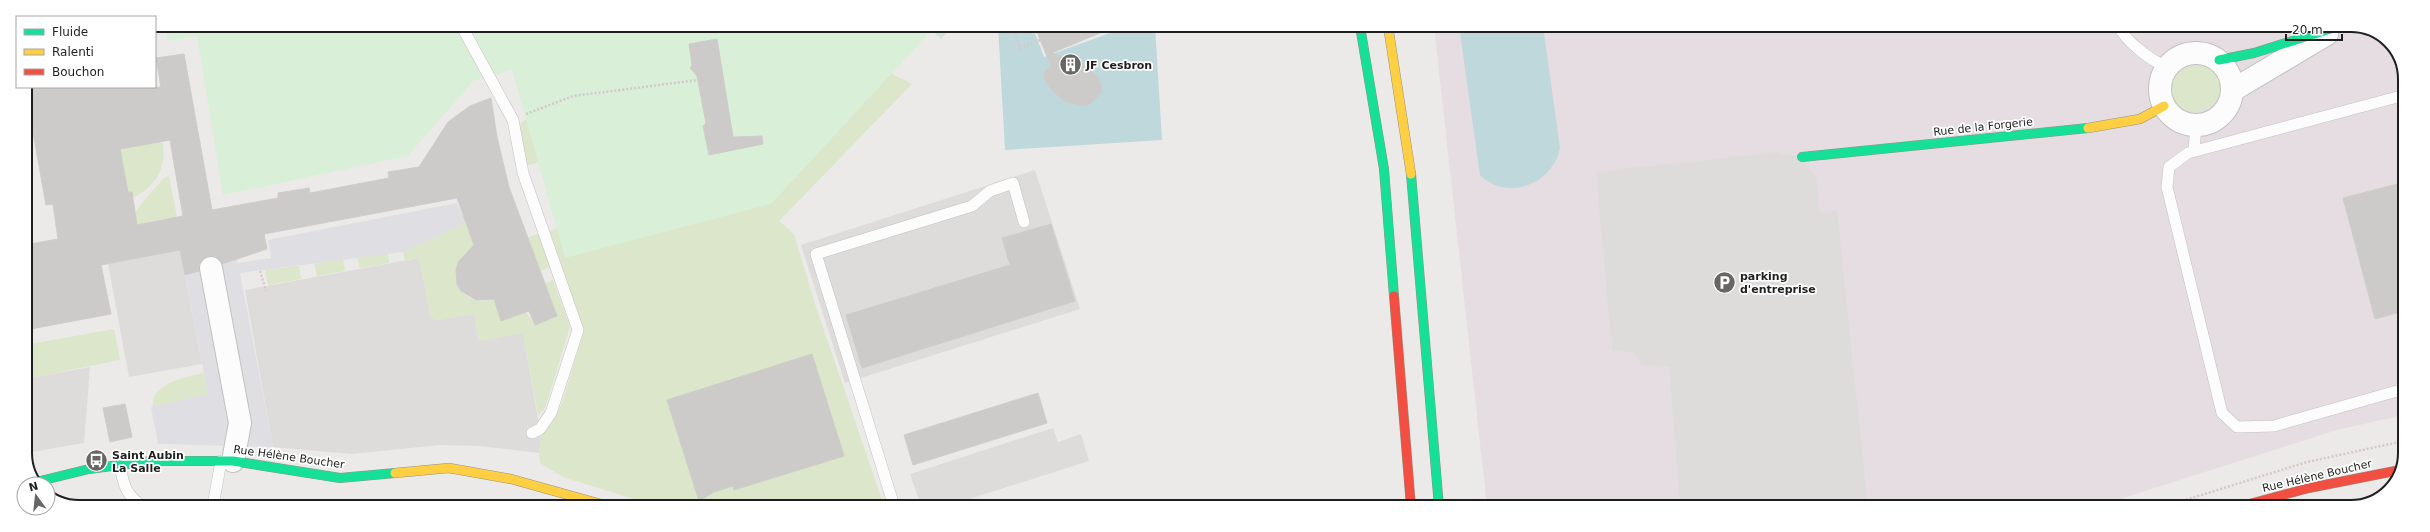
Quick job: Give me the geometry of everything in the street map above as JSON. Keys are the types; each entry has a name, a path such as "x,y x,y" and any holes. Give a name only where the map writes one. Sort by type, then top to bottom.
{"main road":[{"path":"1361,32 1384,169 1409,500"},
{"path":"1389,32 1411,170 1438,500"},
{"path":"2219,60 2254,53 2321,32"},
{"name":"Rue de la Forgerie","path":"1802,157 2096,127 2140,119 2164,106"},
{"name":"Rue Hélène Boucher","path":"56,477 88,469 151,461 227,461 340,478 449,468 511,479 586,500"},
{"name":"Rue Hélène Boucher","path":"2264,500 2309,488 2394,471"}],"street":[{"path":"2233,90 2330,32"},
{"path":"2192,53 2206,54 2219,60 2230,73 2233,90 2229,105 2217,118 2203,125 2184,124 2169,114 2159,97 2159,86 2168,66 2179,57 2192,53"},
{"path":"211,268 240,423 227,461"}],"lane":[{"path":"465,32 513,120 523,172 578,330 551,413 540,429 532,433"},
{"path":"2122,32 2133,44 2158,64 2168,66"},
{"path":"2398,97 2188,152 2169,167 2166,187 2222,414 2237,427 2274,426 2398,391"},
{"path":"2194,151 2196,125"},
{"path":"892,500 816,254 972,206 990,191 1013,184 1024,222"},
{"path":"215,500 227,461"},
{"path":"120,465 124,488 132,500"}],"path":[{"path":"1014,32 1020,48 1040,40"},
{"path":"513,120 573,96 698,80"},
{"path":"260,271 266,291"},
{"path":"2185,500 2307,462 2398,442"}],"shaded area":[{"path":"934,32 948,32 941,39"},
{"path":"1435,32 2351,32 2360,33 2375,38 2392,55 2398,76 2398,416 2337,430 2117,500 1486,500"},
{"name":"parking d'entreprise","path":"1777,152 1802,157 1816,177 1820,212 1837,210 1867,500 1679,500 1669,367 1642,366 1633,352 1612,351 1596,172"},
{"path":"1035,170 1080,309 845,383 801,245"},
{"path":"457,203 466,223 403,252 240,273 273,447 158,444 151,407 208,394 185,275 236,259 238,263 271,258 268,240"},
{"path":"180,250 202,364 129,377 108,264"},
{"path":"419,258 431,318 439,320 474,314 479,341 523,333 541,436 539,453 480,446 440,445 351,454 273,447 245,290"},
{"path":"90,367 84,443 32,452 32,378"},
{"path":"1053,428 1058,442 1081,434 1089,461 966,500 919,500 910,474"}],"green space":[{"path":"166,32 930,32 771,204 565,258 512,70 473,81 408,156 223,195 197,36 168,41"},
{"path":"2195,62 2204,64 2213,69 2218,78 2220,87 2218,96 2213,105 2204,110 2195,112 2186,110 2177,105 2172,96 2170,87 2172,78 2177,69 2186,64"},
{"path":"892,74 912,84 779,221 794,234 815,304 882,500 638,500 563,477 540,463 539,453 541,436 552,423 562,403 584,330 550,231 590,217 554,159 529,165 524,163 519,132 521,123 531,116"},
{"path":"158,142 163,143 164,152 163,161 158,176 148,188 133,198 131,192 128,190 120,149"},
{"path":"169,176 177,217 130,226 139,206 164,178"},
{"path":"466,223 476,249 465,256 458,265 456,275 458,285 463,293 471,298 481,301 493,298 501,321 526,312 535,325 557,317 545,283 553,280 570,327 545,408 538,415 523,333 479,341 474,314 439,320 431,318 419,258 405,260 403,252"},
{"path":"538,234 550,267 540,271 528,237"},
{"path":"388,253 389,263 361,268 359,266 357,257"},
{"path":"343,259 345,271 317,276 314,264"},
{"path":"299,266 301,279 268,285 265,270"},
{"path":"114,329 120,360 32,378 32,344"},
{"path":"204,373 208,394 153,407 157,392 163,387 171,382"}],"water":[{"path":"998,32 1035,32 1044,57 1113,32 1155,32 1162,140 1005,150"},
{"path":"1460,32 1544,32 1560,148 1556,161 1539,179 1528,185 1515,188 1503,187 1491,183 1480,175"}],"building":[{"name":"JF Cesbron","path":"1037,32 1102,32 1052,53 1085,66 1099,78 1102,91 1087,106 1065,102 1050,88 1044,78 1045,71 1051,66"},
{"path":"717,39 733,137 762,136 763,144 709,155 703,126 706,123 697,76 690,68 692,65 689,44"},
{"path":"184,54 212,210 278,198 278,193 309,188 310,193 389,178 388,172 419,167 448,122 470,106 491,98 497,137 509,187 557,316 535,325 529,311 501,321 494,299 476,300 461,291 457,284 456,269 459,261 474,245 457,198 264,234 267,249 222,264 216,256 208,256 199,264 199,271 185,275 180,250 101,265 111,314 32,329 32,244 58,239 53,204 46,205 32,126 32,88 161,87 156,58","holes":["170,140 183,216 137,225 132,192 128,192 120,149"]},
{"path":"2398,184 2398,313 2375,319 2343,198"},
{"path":"1051,224 1075,301 862,368 846,315 1010,265 1002,238"},
{"path":"812,354 844,456 734,490 733,486 714,492 699,500 667,400"},
{"path":"1038,393 1047,423 913,465 904,435"},
{"path":"125,404 132,437 110,442 103,408"}],"traffic: fast":[{"path":"1361,32 1384,169 1394,296"},
{"path":"2219,60 2254,53 2321,32"},
{"path":"1802,157 2088,128"},
{"path":"1411,174 1438,500"},
{"path":"56,477 89,469 151,461 233,461 340,478 395,473"}],"traffic: slow":[{"path":"1389,32 1411,174"},
{"path":"2088,128 2140,119 2164,106"},
{"path":"395,473 449,468 511,479 586,500"}],"traffic: jam":[{"path":"1394,296 1410,500"},
{"path":"2264,500 2309,488 2394,471"}],"place":[{"name":"JF Cesbron","path":"1071,65"},
{"name":"parking d'entreprise","path":"1725,282"},
{"name":"Saint Aubin La Salle","path":"97,461"}]}
